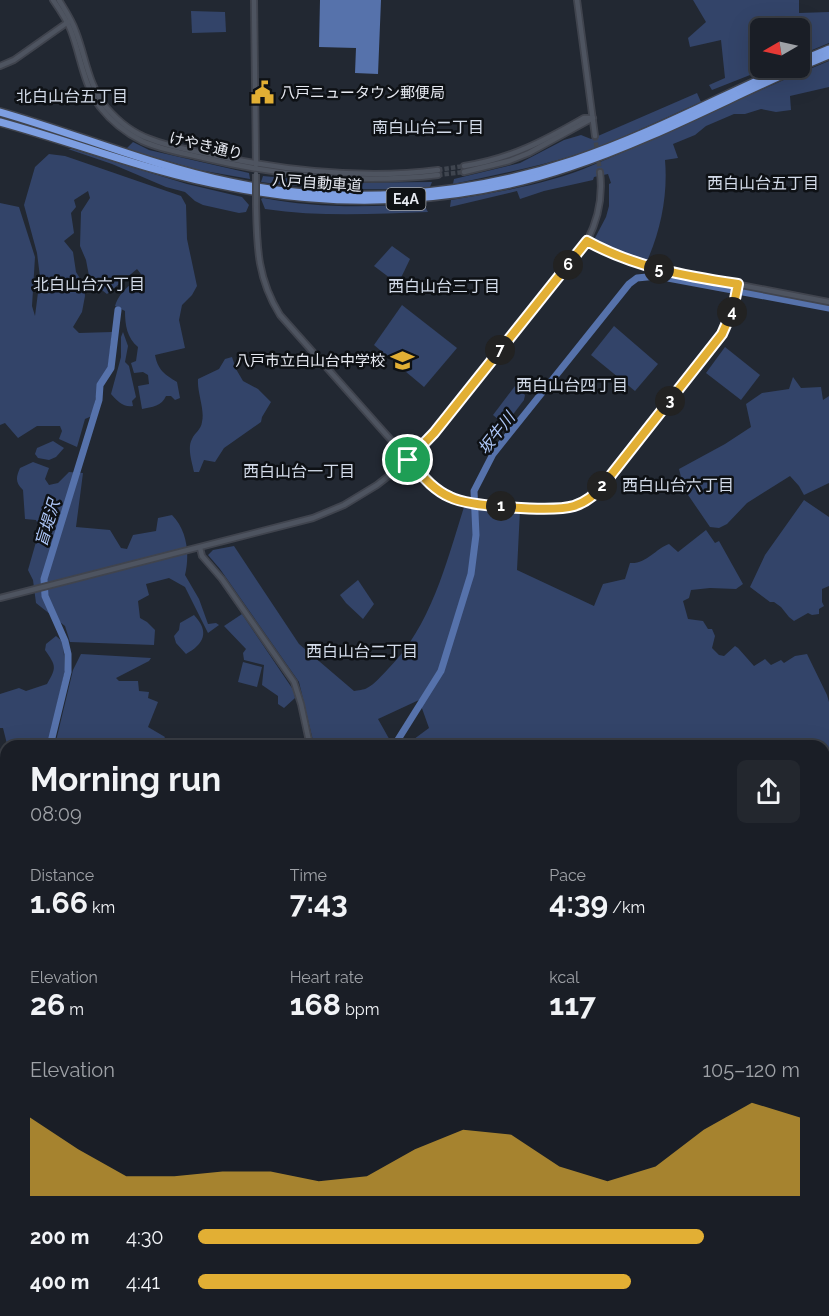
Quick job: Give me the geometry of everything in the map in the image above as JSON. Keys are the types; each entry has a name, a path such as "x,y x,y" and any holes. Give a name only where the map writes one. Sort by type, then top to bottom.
{"highway":[{"path":"810,57 829,49"},
{"name":"八戸自動車道","path":"810,63 829,55"},
{"name":"八戸自動車道","path":"0,112 154,163 231,182 318,193 403,194 509,178 574,160 644,132 763,78"},
{"name":"八戸自動車道","path":"0,122 151,168 229,187 309,198 410,199 473,191 538,177 571,167 641,140 775,78"}],"street":[{"name":"けやき通り","path":"53,0 70,21"},
{"name":"けやき通り","path":"59,0 70,21 91,82 107,108 137,133 161,143 256,169 366,174 438,173"},
{"path":"254,0 256,205 258,256 262,278 274,306 287,325 437,490 451,498 477,505 565,508 579,504 592,496 715,346 729,320 737,285"},
{"path":"577,0 596,136"},
{"path":"0,66 14,60 70,21"},
{"path":"464,169 522,151 584,118 593,118"},
{"path":"0,598 297,524 329,512 370,490 408,460 434,433 587,241 599,210 602,188 600,172"},
{"path":"587,241 621,258 652,268 829,302"},
{"path":"200,548 202,556 222,579 294,682 302,704 309,740"}],"shaded area":[{"path":"320,0 381,0 378,74 355,73 356,48 319,47"},
{"path":"693,0 799,0 799,13 829,12 829,43 810,51 810,18 750,18 750,75 712,90 709,85 725,78 721,40 690,47 688,38 706,22"},
{"path":"191,11 225,12 226,32 192,33"},
{"path":"829,61 829,87 790,96 791,110 776,112 761,109 745,114 734,114 673,144 678,158 665,160 662,212 647,261 610,248 595,238 609,206 609,184 611,183 608,174 520,199 517,191 450,207 451,200 524,187 576,172 789,78 810,78 810,69"},
{"path":"697,93 701,102 578,154 453,184 454,179 520,163 564,140 581,135 591,139"},
{"path":"133,142 149,150 249,173 250,179 199,170 133,151 127,148"},
{"path":"68,149 187,184 242,197 249,205 246,212 239,213 203,205 185,192 166,187 112,164"},
{"path":"49,154 65,156 181,196 186,205 187,239 197,286 182,305 179,320 185,348 155,355 162,371 177,382 180,398 175,400 171,396 166,396 159,404 142,409 138,386 149,384 148,375 143,372 134,373 131,363 136,361 138,347 131,340 127,331 125,311 115,306 123,292 141,274 137,269 107,294 90,281 86,260 80,246 81,212 90,198 88,191 74,200 76,207 71,213 74,233 64,241 73,252 76,272 84,285 85,296 82,312 73,327 79,333 112,332 108,369 99,382 92,416 85,419 77,447 59,439 62,431 60,426 37,426 18,438 5,423 0,425 0,203 19,207 35,257 32,306 35,316 40,277 37,253 24,205 35,167"},
{"path":"263,176 335,183 432,182 430,187 346,189 261,182"},
{"path":"261,199 303,204 343,206 423,203 428,212 346,214 285,212 265,209"},
{"path":"392,246 410,259 398,284 374,266"},
{"path":"402,305 457,348 424,387 374,345"},
{"path":"614,326 658,364 635,391 591,355"},
{"path":"123,332 128,346 125,362 129,366 136,397 132,401 133,406 124,405 111,394 121,357"},
{"path":"725,347 760,375 741,400 706,373"},
{"path":"232,357 243,381 258,389 271,402 261,422 224,448 215,462 204,460 199,472 194,472 190,447 203,417 198,379 219,369 225,359"},
{"path":"793,377 801,388 821,387 823,400 829,396 829,483 804,495 790,476 747,503 727,524 719,528 710,527 684,489 679,469 751,427 746,404 762,393 789,389"},
{"path":"515,386 525,395 524,400 505,425 493,415"},
{"path":"53,441 64,448 56,457 49,460 38,458 35,454 37,448"},
{"path":"33,462 49,468 45,479 49,485 58,483 69,472 83,473 76,527 110,530 121,548 127,549 133,535 156,531 158,518 172,515 181,528 186,543 185,575 199,599 208,624 219,625 208,633 185,587 169,578 146,584 149,595 138,601 140,618 155,630 154,645 70,642 65,626 36,603 33,580 28,570 40,528 36,520 25,519 23,490 17,482 17,477 20,468"},
{"path":"804,500 829,517 829,586 822,589 824,606 819,609 819,614 808,613 794,621 781,607 750,587 765,555"},
{"path":"464,507 520,510 517,570 594,606 603,584 625,579 630,563 646,559 669,544 678,552 706,530 715,543 719,541 743,584 736,589 691,590 689,598 683,601 688,619 703,621 708,629 712,629 715,636 712,648 719,655 724,656 735,646 754,666 765,659 771,665 781,660 784,663 795,656 807,654 829,702 829,740 413,740 429,728 419,700 378,719 390,740 313,740 299,682 208,555 213,550 234,546 299,644 354,691 363,690 373,684 403,652 426,614 451,550"},
{"path":"358,580 374,604 363,619 340,595"},
{"path":"242,614 294,691 295,698 284,708 278,704 278,696 262,685 264,665 244,660 243,653 246,649 224,626"},
{"path":"194,615 202,627 203,637 197,646 186,654 176,643 174,636 179,630 180,623"},
{"path":"56,636 63,642 65,670 49,740 6,740 3,728 0,728 0,694 19,688 26,691 47,684 54,667 45,650 46,644"},
{"path":"81,654 151,658 116,678 119,681 138,681 139,691 149,692 148,698 158,702 148,727 165,737 163,740 56,740 73,670"},
{"path":"243,662 262,667 257,687 238,682"}],"waterway":[{"name":"坂牛川","path":"398,740 441,671 471,574 476,535 474,491 493,454 629,284 637,278 657,276 829,308"},
{"name":"盲堤沢","path":"51,740 68,672 68,654 65,641 45,596 44,579 99,400 100,385 111,368 118,310"}],"tunnel":[{"path":"595,136 600,172"},
{"path":"438,170 464,166"},
{"path":"438,175 464,172"}],"place":[{"name":"八戸ニュータウン郵便局","path":"262,93"},
{"name":"八戸市立白山台中学校","path":"403,361"}],"district":[{"name":"北白山台五丁目","path":"72,96"},
{"name":"南白山台二丁目","path":"428,127"},
{"name":"西白山台五丁目","path":"763,183"},
{"name":"北白山台六丁目","path":"89,284"},
{"name":"西白山台三丁目","path":"444,286"},
{"name":"西白山台四丁目","path":"572,385"},
{"name":"西白山台一丁目","path":"299,471"},
{"name":"西白山台六丁目","path":"678,485"},
{"name":"西白山台二丁目","path":"362,651"}],"route":[{"path":"587,241 621,258 652,268 738,284 729,320 715,346 604,484 585,501 573,507 558,508 466,503 437,490 408,460 434,433 587,241"}]}
